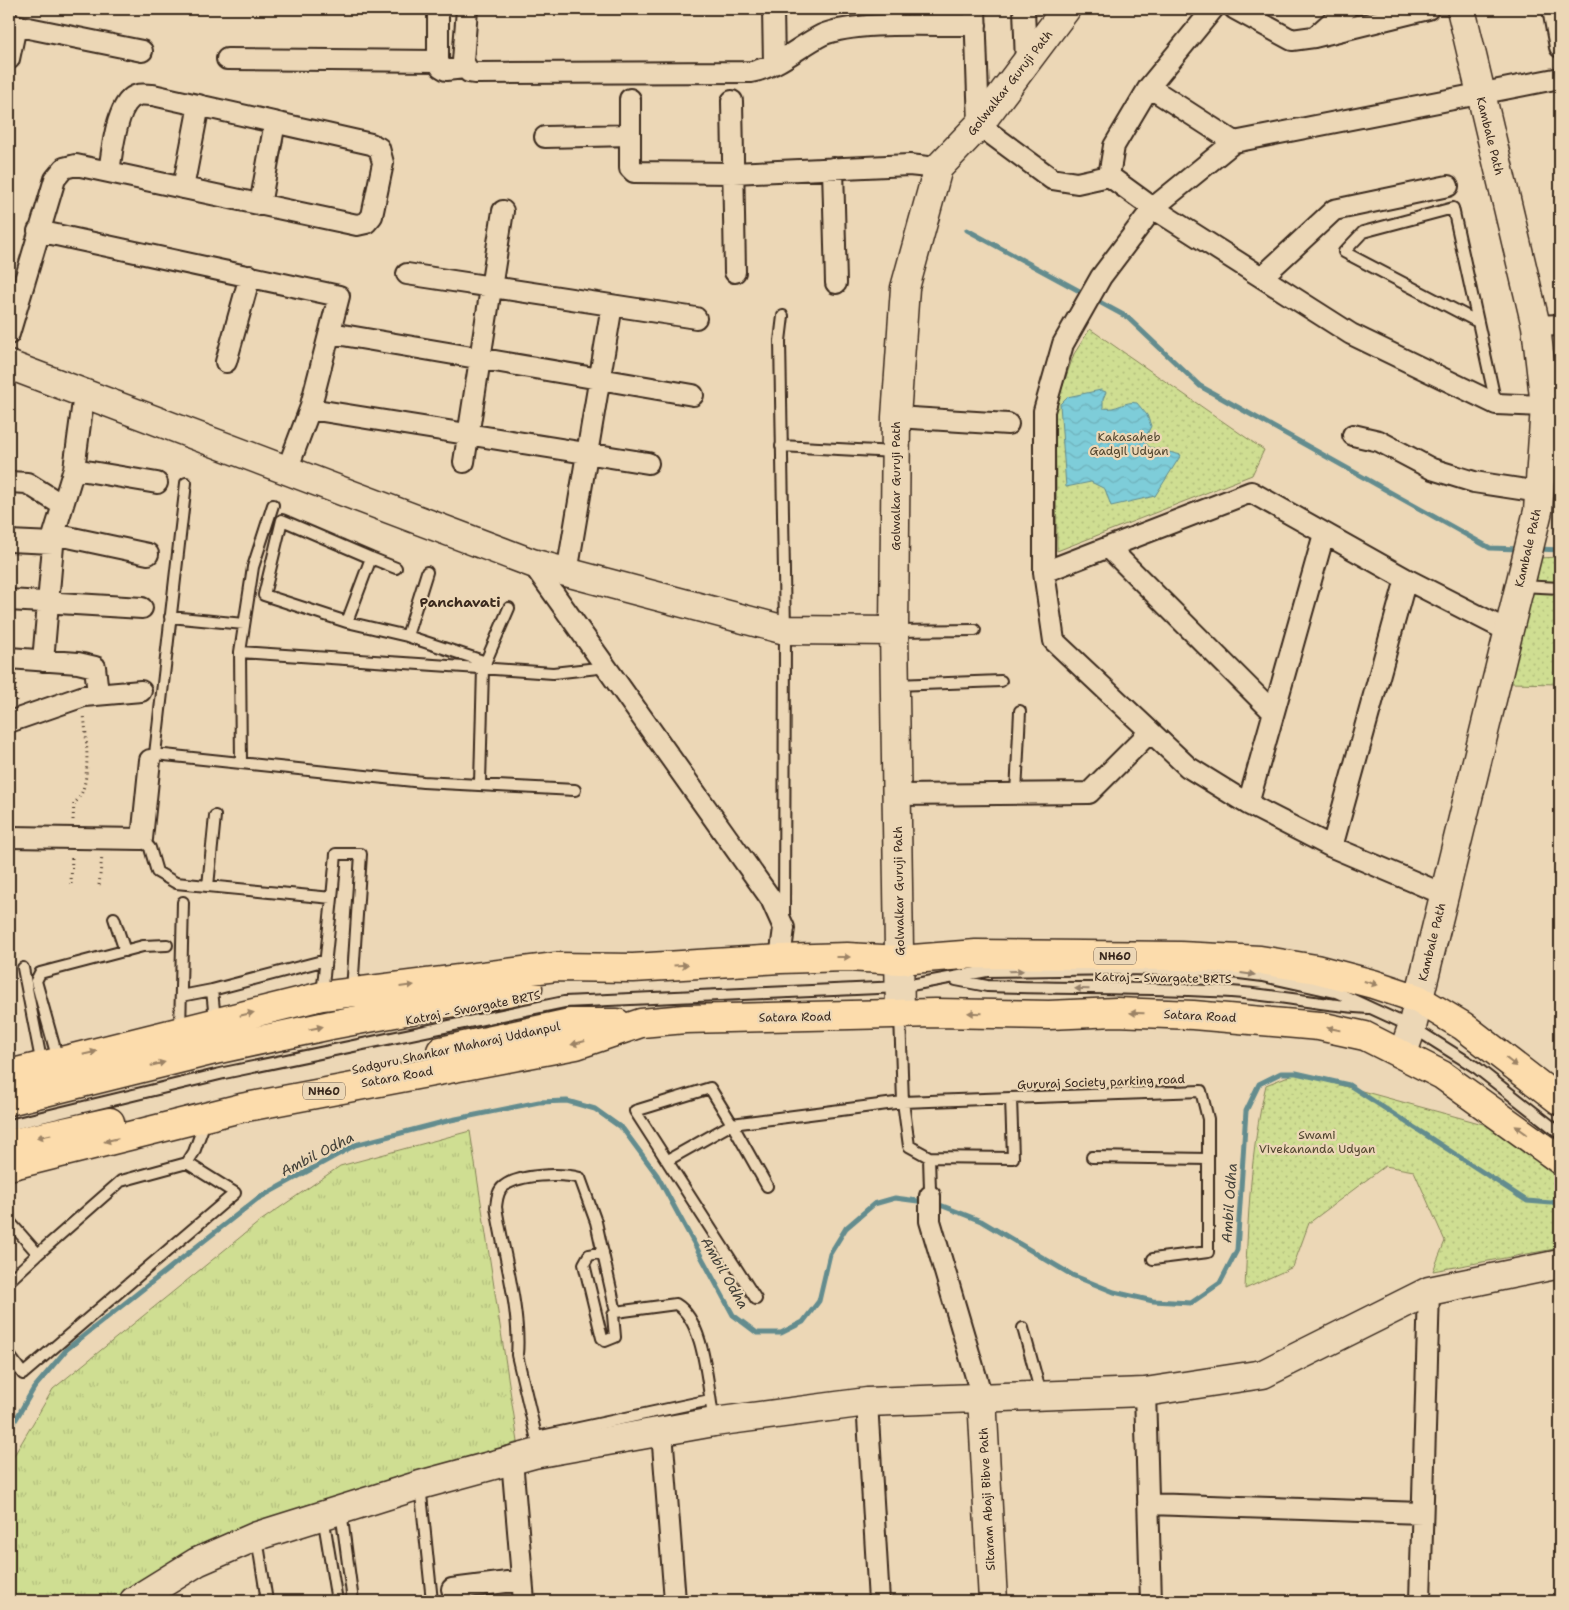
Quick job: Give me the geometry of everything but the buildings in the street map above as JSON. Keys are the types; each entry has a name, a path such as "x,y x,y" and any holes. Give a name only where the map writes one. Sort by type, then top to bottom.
{"highway":[{"name":"NH60","path":"9,1074 215,1021 322,996 556,967 632,968 847,957 900,960 976,954 1180,956 1260,960 1316,969 1373,984 1418,999 1462,1026 1560,1101"},
{"path":"9,1101 218,1049 312,1029 632,968"},
{"name":"Satara Road","path":"9,1166 207,1116 346,1087 576,1045 641,1023 685,1019 900,1014 1116,1012 1259,1020 1319,1026 1365,1036 1403,1053 1475,1097 1560,1160"},
{"name":"Sadguru Shankar Maharaj Uddanpul","path":"9,1144 570,1023 641,1023"}],"street":[{"path":"438,9 438,61 441,67 446,70 465,68"},
{"path":"466,9 463,61 465,68 469,72 476,73 751,72 766,69 823,35 850,27 976,17 979,125 1052,179 1077,183 1109,176 1153,208 1352,334 1496,404 1552,406"},
{"path":"773,9 774,64"},
{"path":"1024,9 1026,63"},
{"name":"Golwalkar Guruji Path","path":"900,1014 894,631 896,417 905,288 938,168 979,125 1066,9"},
{"path":"1109,176 1114,146 1149,87 1212,9"},
{"path":"1235,9 1292,40 1314,37 1428,9"},
{"path":"1314,37 1346,9"},
{"name":"Kambale Path","path":"1403,1053 1412,1027 1443,894 1533,533 1538,511 1539,492 1552,406 1548,325 1480,95 1461,9"},
{"path":"1553,9 1560,47"},
{"path":"9,59 12,25 142,51"},
{"path":"227,59 438,61"},
{"path":"1443,894 1332,847 1248,804 1188,767 1054,641 1044,572 1044,411 1063,344 1101,277 1153,208 1234,142 1560,78"},
{"path":"1149,87 1234,142"},
{"path":"10,321 56,179 64,168 76,165 357,225 366,223 372,216 383,163 379,148 371,144 153,95 136,95 125,105 117,123 109,172"},
{"path":"630,99 630,168 634,172 734,173 909,164 938,168"},
{"path":"732,101 735,272"},
{"path":"184,188 199,105"},
{"path":"260,205 275,122"},
{"path":"545,137 630,135"},
{"path":"833,168 836,283"},
{"path":"1262,277 1334,210 1448,186"},
{"path":"464,462 502,211"},
{"path":"38,231 339,296 310,408 287,470"},
{"path":"407,274 696,318"},
{"path":"226,362 250,276"},
{"path":"567,573 612,305"},
{"path":"330,333 693,395"},
{"path":"9,365 532,564 785,630 894,631"},
{"path":"43,661 54,538 62,505 74,469 84,394"},
{"path":"310,408 648,463"},
{"path":"896,417 1008,424"},
{"path":"1353,435 1379,441 1432,468 1474,482 1539,492"},
{"path":"74,469 157,484"},
{"path":"15,480 62,505"},
{"path":"1044,572 1251,492 1406,579 1508,632"},
{"path":"1248,804 1324,534"},
{"path":"9,542 54,538 148,554"},
{"path":"1109,548 1273,712"},
{"path":"532,564 754,872 771,899 784,928 780,959"},
{"path":"1332,847 1406,579"},
{"path":"9,600 142,608"},
{"path":"9,667 43,661 95,667 91,695"},
{"path":"13,720 91,695 141,691"},
{"path":"897,795 1089,793 1150,732"},
{"path":"9,837 142,839 150,760"},
{"path":"930,1193 930,1221 982,1398"},
{"path":"147,1597 197,1562 257,1536 420,1485 512,1460 539,1445 662,1432 712,1411 867,1402 1146,1392 1263,1374 1430,1291 1560,1264"},
{"path":"1420,1601 1430,1291"},
{"path":"1146,1392 1151,1601"},
{"name":"Sitaram Abaji Bibve Path","path":"982,1398 993,1601"},
{"path":"867,1402 879,1601"},
{"path":"662,1432 674,1601"},
{"path":"512,1460 524,1601"},
{"path":"1148,1504 1422,1513"},
{"path":"452,1589 522,1580"}],"lane":[{"path":"1478,322 1344,252 1363,232 1453,208 1496,404"},
{"path":"782,316 780,341 785,630 784,928"},
{"path":"781,446 897,452"},
{"path":"186,483 155,754 423,782 480,783 575,790"},
{"path":"241,763 240,652 253,567 273,505"},
{"path":"396,568 282,520 264,595 347,622 407,636 484,665"},
{"path":"347,622 371,558"},
{"path":"407,636 427,572"},
{"path":"1523,574 1560,588"},
{"path":"480,783 484,665 509,608"},
{"path":"170,617 244,624"},
{"path":"894,631 975,630"},
{"path":"240,652 484,665 553,673 607,667"},
{"path":"895,685 1001,681"},
{"path":"1016,794 1020,711"},
{"path":"208,886 215,816"},
{"path":"142,839 150,848 157,872 176,883 332,898"},
{"path":"322,996 336,854 361,854 352,992"},
{"path":"180,1030 183,902"},
{"path":"114,918 125,951"},
{"path":"50,1064 36,981 40,973 143,946 167,945"},
{"path":"181,996 212,990 326,960"},
{"path":"23,968 50,1064"},
{"name":"Katraj - Swargate BRTS","path":"9,1125 224,1073 564,1002 900,987 987,971 1123,969 1223,971 1263,976 1336,992 1375,1008 1412,1027 1478,1068 1560,1134"},
{"name":"Katraj - Swargate BRTS","path":"950,979 987,986 1230,992 1275,995 1331,1005 1375,1008"},
{"path":"212,990 215,1021"},
{"path":"900,1014 903,1102 909,1146 929,1157 1013,1158 1011,1098"},
{"path":"756,1299 635,1111 710,1088 767,1186"},
{"name":"Gururaj Society parking road","path":"732,1124 903,1102 1201,1091 1208,1119 1208,1252 1153,1258"},
{"path":"9,1281 121,1180 187,1163 194,1152 207,1116"},
{"path":"668,1160 732,1124"},
{"path":"929,1157 930,1193"},
{"path":"1092,1158 1207,1159"},
{"path":"9,1356 23,1374 235,1193 187,1163"},
{"path":"602,1252 589,1255 584,1264 602,1338 605,1341 615,1337 613,1315 616,1312 602,1252 593,1215 580,1178 562,1174 533,1177 503,1186 497,1196 496,1207 518,1336 517,1356 539,1445 712,1411 699,1338 683,1308 676,1304 616,1312"},
{"path":"9,1221 38,1254"},
{"path":"1023,1328 1041,1396"},
{"path":"420,1485 432,1601"},
{"path":"332,1513 337,1601"},
{"path":"332,1513 354,1601"},
{"path":"257,1536 267,1601"}],"path":[{"path":"9,667 14,676 13,720"},
{"path":"71,884 74,803 78,801 86,780 91,695"},
{"path":"9,776 12,775 13,780 9,801"},
{"path":"99,885 102,838"}],"green space":[{"name":"Kakasaheb Gadgil Udyan","path":"1090,329 1264,450 1252,475 1057,551 1055,408 1074,354"},
{"path":"1560,557 1560,684 1509,683 1538,558"},
{"name":"Swami Vivekananda Udyan","path":"1296,1073 1494,1127 1560,1180 1560,1248 1433,1271 1445,1241 1414,1171 1385,1166 1309,1223 1293,1267 1245,1289 1253,1161 1266,1085"},
{"path":"470,1131 518,1442 201,1547 115,1601 9,1601 9,1464 53,1389 259,1222 340,1166"}],"water":[{"path":"1101,390 1106,392 1103,399 1103,408 1108,409 1128,403 1137,403 1147,415 1151,426 1144,441 1149,447 1181,455 1155,496 1111,506 1105,489 1091,482 1066,487 1060,404 1067,397"}],"waterway":[{"path":"967,230 1085,294"},
{"path":"1092,298 1127,317 1200,386 1490,548 1519,549"},
{"path":"1538,549 1560,550"},
{"name":"Ambil Odha","path":"935,1203 981,1221 1072,1275 1114,1292 1153,1301 1191,1303 1220,1283 1237,1250 1246,1111 1259,1084 1281,1073 1296,1073 1349,1085 1527,1201 1551,1203 1560,1200"},
{"name":"Ambil Odha","path":"9,1431 34,1388 67,1349 257,1199 355,1145 451,1120 539,1102 567,1101 595,1109 623,1129 657,1175 733,1315 757,1333 781,1333 803,1322 819,1301 830,1254 846,1228 874,1204 895,1198 926,1202"}],"district":[{"name":"Panchavati","path":"460,602"}]}
